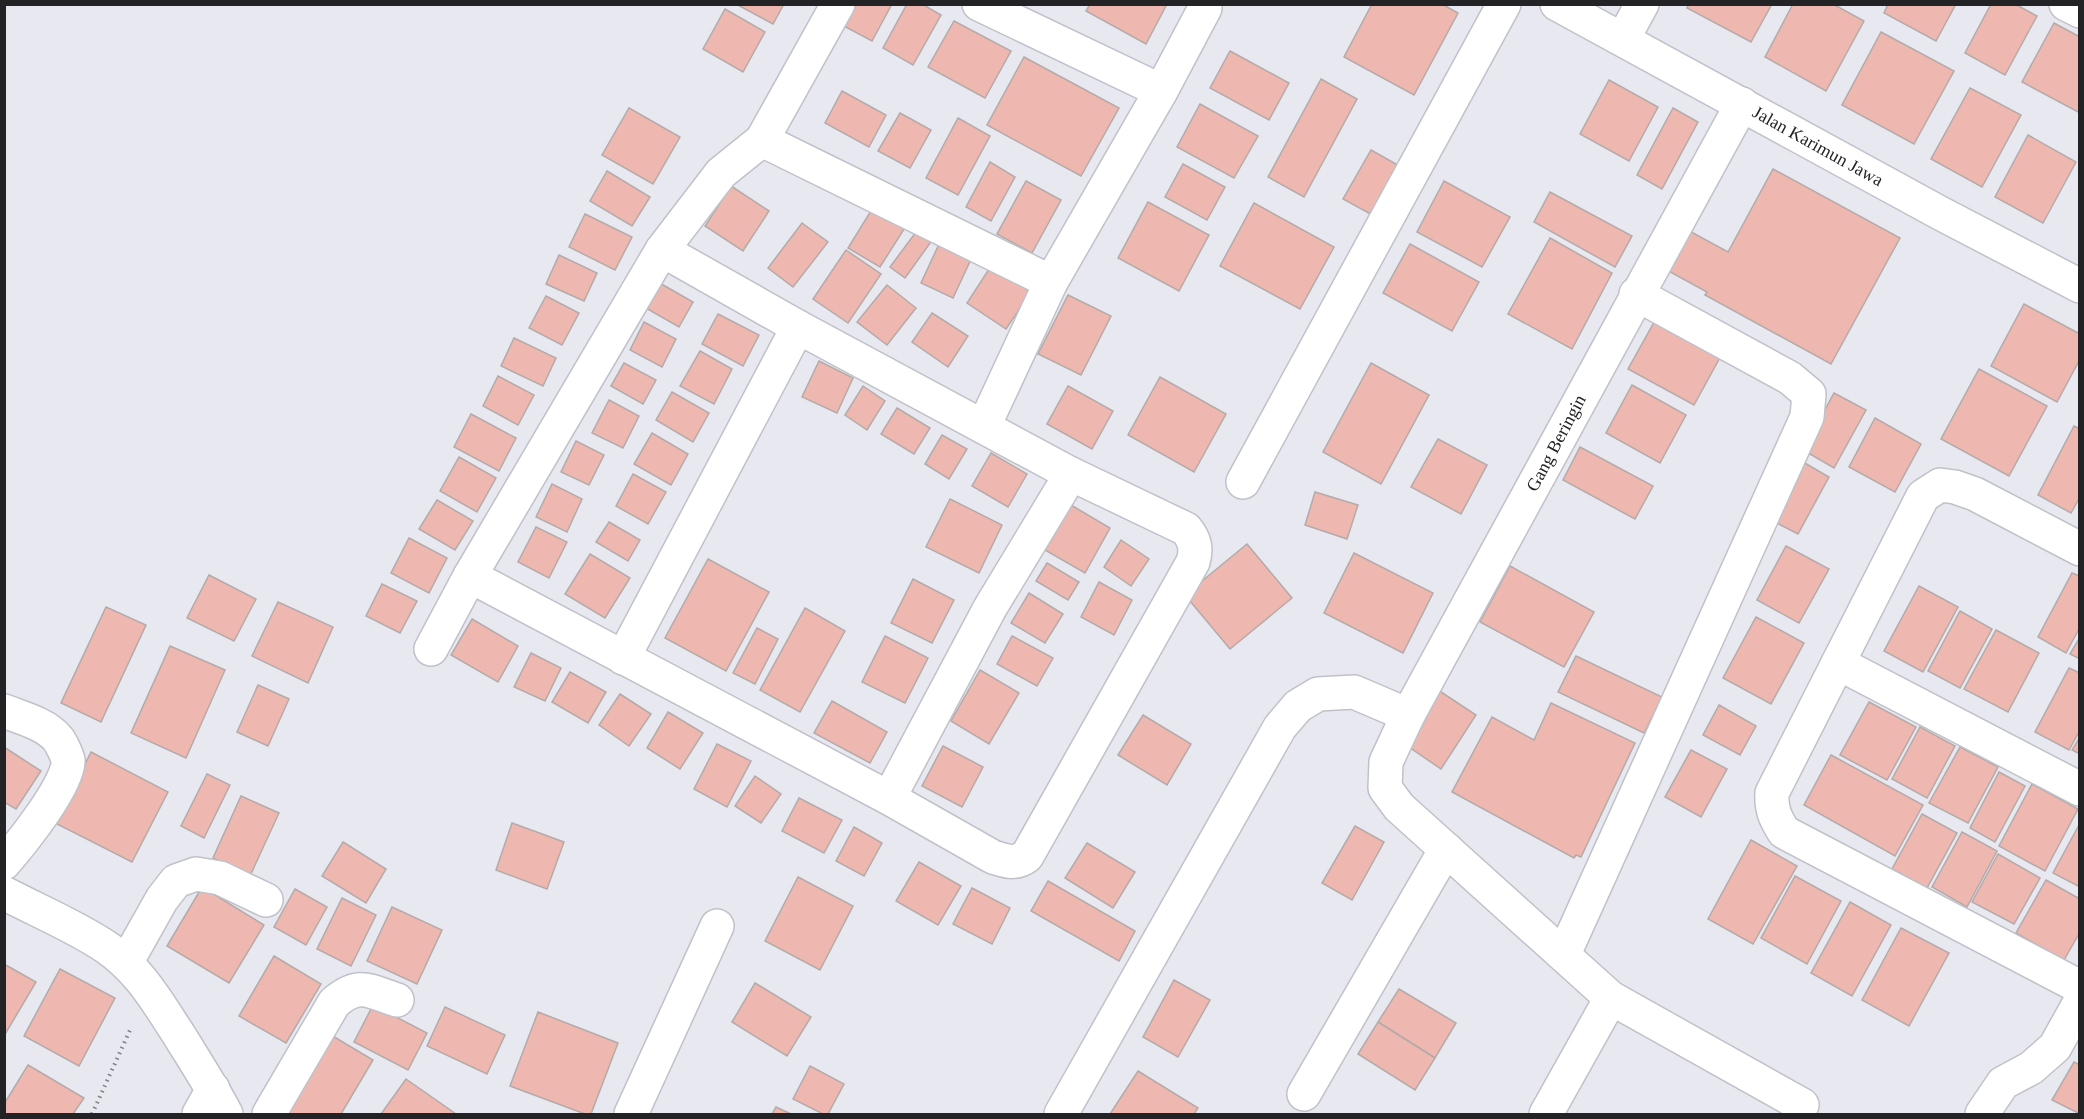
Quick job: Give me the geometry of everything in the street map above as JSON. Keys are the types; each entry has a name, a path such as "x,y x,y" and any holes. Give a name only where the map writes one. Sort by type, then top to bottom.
{"street":[{"path":"431,649 470,576 662,250 721,173 762,140 838,4"},
{"path":"979,4 1161,91"},
{"path":"1243,482 1504,4"},
{"name":"Jalan Karimun Jawa","path":"1557,4 1940,213 2079,286"},
{"path":"1623,39 1642,4"},
{"path":"2066,4 2079,11"},
{"path":"984,426 1052,282 1161,91 1205,8"},
{"name":"Gang Beringin","path":"1446,849 1399,807 1385,788 1386,762 1408,715 1636,294 1742,104"},
{"path":"762,140 1052,282"},
{"path":"470,576 889,798 993,857 1011,862 1020,861 1027,856 1187,572 1196,553 1194,539 1186,529 1071,474 798,327 662,250"},
{"path":"1564,954 1807,417 1809,394 1790,378 1636,294"},
{"path":"622,658 798,327"},
{"path":"889,798 990,608 1071,474"},
{"path":"2079,549 1976,494 1940,485 1923,496 1772,793 1771,807 1784,832 2079,987"},
{"path":"1838,663 2079,789"},
{"path":"1061,1114 1280,727 1292,713 1318,694 1354,692 1408,715"},
{"path":"4,711 38,724 58,739 68,760 63,780 24,840 4,863"},
{"path":"1304,1094 1446,849 1611,998 1802,1105"},
{"path":"126,963 162,899 176,881 196,874 219,878 266,900"},
{"path":"4,894 84,934 126,963 149,988 212,1106"},
{"path":"631,1114 717,926"},
{"path":"269,1114 334,1003 347,992 362,989 398,1000"},
{"path":"1546,1114 1611,998"},
{"path":"1982,1114 2003,1083 2031,1068 2055,1047 2079,1002"}],"path":[{"path":"92,1114 149,988"}],"building":[{"path":"736,4 784,4 773,24"},
{"path":"851,4 892,4 872,41 840,24"},
{"path":"907,4 922,4 941,15 913,65 883,48"},
{"path":"1090,4 1167,4 1146,44 1086,11"},
{"path":"1372,4 1442,4 1458,13 1414,95 1344,57"},
{"path":"1689,4 1772,4 1751,42 1687,8"},
{"path":"1793,4 1833,4 1864,21 1826,91 1765,57"},
{"path":"1888,4 1956,4 1936,41 1884,13"},
{"path":"1991,4 2015,4 2037,16 2005,75 1965,53"},
{"path":"725,9 765,32 743,72 703,49"},
{"path":"954,21 1011,51 985,98 928,67"},
{"path":"2054,23 2080,37 2080,113 2022,82"},
{"path":"1881,32 1954,71 1914,144 1842,105"},
{"path":"1230,51 1289,83 1269,120 1210,88"},
{"path":"1024,57 1119,108 1081,176 987,125"},
{"path":"1321,79 1357,99 1304,197 1268,177"},
{"path":"1609,80 1658,107 1629,161 1580,134"},
{"path":"1970,88 2021,115 1982,187 1931,159"},
{"path":"842,91 886,115 869,147 825,123"},
{"path":"1200,104 1258,136 1234,178 1177,147"},
{"path":"629,108 680,137 653,184 602,155"},
{"path":"1673,108 1698,122 1662,189 1637,175"},
{"path":"900,113 931,130 910,168 878,151"},
{"path":"958,118 990,136 958,195 926,178"},
{"path":"2028,135 2076,162 2043,223 1995,197"},
{"path":"1371,150 1403,168 1376,217 1343,199"},
{"path":"990,162 1015,177 991,221 966,207"},
{"path":"1183,164 1225,187 1207,220 1165,197"},
{"path":"1773,169 1900,238 1831,364 1705,295 1707,292 1663,268 1684,228 1728,252"},
{"path":"607,171 650,197 632,226 590,201"},
{"path":"1026,181 1061,200 1032,253 997,234"},
{"path":"1444,181 1510,217 1482,267 1417,232"},
{"path":"731,186 769,211 743,251 705,226"},
{"path":"1550,192 1632,236 1615,267 1534,222"},
{"path":"1148,202 1209,235 1179,291 1118,258"},
{"path":"1254,203 1334,247 1300,309 1220,266"},
{"path":"874,206 906,226 880,267 848,248"},
{"path":"585,214 632,237 615,270 569,247"},
{"path":"802,223 828,242 793,287 768,268"},
{"path":"919,228 933,239 905,278 890,267"},
{"path":"1550,238 1612,273 1572,349 1508,314"},
{"path":"940,242 972,257 953,298 921,283"},
{"path":"1410,244 1479,282 1452,331 1383,293"},
{"path":"846,250 881,274 848,323 813,299"},
{"path":"559,255 597,273 584,301 546,284"},
{"path":"991,266 1031,292 1006,329 967,303"},
{"path":"658,282 693,302 679,327 644,307"},
{"path":"887,285 916,308 887,345 857,322"},
{"path":"1068,295 1111,316 1081,375 1038,354"},
{"path":"546,296 579,313 562,345 529,328"},
{"path":"2024,304 2080,334 2080,359 2057,402 1991,366"},
{"path":"932,313 968,336 948,367 912,342"},
{"path":"718,314 759,335 743,366 702,344"},
{"path":"1657,317 1723,352 1694,405 1628,369"},
{"path":"644,322 676,339 662,367 630,350"},
{"path":"514,338 556,358 543,386 501,366"},
{"path":"700,351 732,369 714,404 680,386"},
{"path":"819,361 853,378 837,413 802,397"},
{"path":"624,363 656,380 643,404 611,386"},
{"path":"1371,363 1429,395 1381,484 1323,452"},
{"path":"1979,369 2047,406 2009,476 1941,439"},
{"path":"498,376 534,395 518,425 483,406"},
{"path":"1160,377 1226,414 1194,472 1128,435"},
{"path":"1632,385 1686,415 1660,463 1606,433"},
{"path":"863,386 885,401 867,430 845,415"},
{"path":"1068,386 1113,411 1092,449 1047,424"},
{"path":"672,392 709,413 693,442 656,420"},
{"path":"1834,393 1866,410 1834,468 1803,450"},
{"path":"609,400 639,416 623,448 592,433"},
{"path":"897,408 930,428 914,454 881,434"},
{"path":"471,414 516,438 499,471 454,447"},
{"path":"1875,418 1921,444 1895,492 1849,467"},
{"path":"2074,426 2080,429 2080,497 2071,513 2038,495"},
{"path":"652,433 688,454 671,485 634,464"},
{"path":"942,435 967,449 949,479 925,464"},
{"path":"1438,439 1487,465 1461,514 1411,487"},
{"path":"576,441 604,455 589,485 561,472"},
{"path":"1580,447 1653,486 1635,519 1563,480"},
{"path":"991,453 1027,474 1008,507 972,486"},
{"path":"459,457 496,478 477,512 440,491"},
{"path":"1803,462 1829,477 1798,534 1771,520"},
{"path":"633,474 666,492 648,524 616,506"},
{"path":"552,484 582,499 567,532 536,517"},
{"path":"1315,492 1358,505 1347,539 1305,525"},
{"path":"950,499 1002,525 979,573 926,547"},
{"path":"437,500 473,521 455,550 419,529"},
{"path":"1071,505 1110,528 1085,573 1045,550"},
{"path":"609,522 640,540 628,561 596,542"},
{"path":"536,527 567,542 549,578 518,562"},
{"path":"409,538 447,558 429,593 391,573"},
{"path":"1121,540 1149,559 1131,586 1104,567"},
{"path":"1247,544 1292,598 1230,649 1185,595"},
{"path":"1786,546 1829,569 1799,623 1757,600"},
{"path":"1354,553 1433,593 1403,653 1324,613"},
{"path":"590,554 630,578 605,618 565,594"},
{"path":"708,559 769,592 726,671 665,638"},
{"path":"1047,563 1079,582 1068,600 1036,581"},
{"path":"1510,566 1594,612 1564,667 1480,622"},
{"path":"2072,573 2080,576 2080,627 2066,653 2038,637"},
{"path":"209,575 256,599 234,641 187,618"},
{"path":"913,579 954,600 932,643 891,623"},
{"path":"1099,582 1132,600 1114,635 1081,617"},
{"path":"382,584 417,601 400,633 366,616"},
{"path":"1919,586 1958,607 1923,672 1884,651"},
{"path":"1029,593 1063,614 1045,643 1011,623"},
{"path":"278,602 333,627 308,683 252,656"},
{"path":"106,607 146,625 101,722 61,703"},
{"path":"805,608 845,631 800,712 760,690"},
{"path":"1960,611 1992,629 1960,688 1928,671"},
{"path":"1756,617 1804,643 1771,704 1723,678"},
{"path":"472,619 518,646 498,682 451,655"},
{"path":"757,628 778,639 755,684 733,673"},
{"path":"1996,630 2039,653 2008,712 1964,689"},
{"path":"885,636 928,658 905,703 862,682"},
{"path":"1012,636 1053,658 1037,686 997,664"},
{"path":"2080,637 2080,659 2070,654"},
{"path":"170,646 225,670 186,758 131,733"},
{"path":"531,653 561,668 545,701 514,687"},
{"path":"1576,656 1662,697 1644,733 1558,692"},
{"path":"2069,668 2080,673 2080,730 2069,750 2035,732"},
{"path":"980,670 1019,693 989,744 951,721"},
{"path":"570,672 606,692 588,723 552,702"},
{"path":"258,685 289,699 268,746 237,732"},
{"path":"1438,690 1476,715 1441,769 1403,743"},
{"path":"620,694 651,714 629,746 599,725"},
{"path":"832,701 887,732 870,763 814,733"},
{"path":"1869,702 1916,727 1887,780 1840,755"},
{"path":"1551,703 1635,743 1581,857 1576,855 1574,858 1452,792 1492,717 1534,740"},
{"path":"1719,705 1756,726 1740,755 1703,735"},
{"path":"668,712 703,733 680,769 647,748"},
{"path":"1143,715 1191,744 1167,785 1118,755"},
{"path":"1920,727 1955,746 1927,798 1892,779"},
{"path":"2080,737 2080,754 2072,750"},
{"path":"717,744 751,761 727,807 694,789"},
{"path":"943,746 983,767 962,807 922,786"},
{"path":"4,747 41,771 16,809 4,802"},
{"path":"1960,747 1998,767 1968,823 1929,803"},
{"path":"1691,750 1727,769 1701,817 1665,797"},
{"path":"91,752 168,792 132,862 55,823"},
{"path":"1831,755 1923,805 1895,856 1804,805"},
{"path":"1999,772 2025,786 1995,842 1970,828"},
{"path":"207,774 230,785 204,838 181,826"},
{"path":"755,776 781,794 761,823 735,806"},
{"path":"2032,784 2078,809 2045,871 1999,846"},
{"path":"241,796 279,813 250,876 213,858"},
{"path":"799,798 842,820 824,853 782,831"},
{"path":"1922,814 1957,833 1927,888 1892,869"},
{"path":"512,823 564,842 547,889 496,870"},
{"path":"2080,823 2080,887 2053,873"},
{"path":"1355,826 1384,842 1352,900 1322,883"},
{"path":"854,827 882,843 864,876 836,861"},
{"path":"1962,832 1997,851 1967,907 1932,887"},
{"path":"1751,840 1797,866 1753,944 1708,919"},
{"path":"343,842 386,869 366,903 322,876"},
{"path":"1087,843 1135,872 1113,908 1065,878"},
{"path":"1998,854 2040,878 2014,924 1972,902"},
{"path":"919,862 961,886 938,925 896,901"},
{"path":"1795,876 1841,901 1807,964 1761,938"},
{"path":"798,877 853,906 820,970 765,941"},
{"path":"2046,880 2080,899 2080,932 2064,960 2016,933"},
{"path":"1048,881 1135,931 1119,961 1031,911"},
{"path":"202,887 264,925 229,983 167,946"},
{"path":"972,888 1010,908 992,944 953,924"},
{"path":"295,889 327,907 306,945 274,927"},
{"path":"342,898 376,915 351,966 317,949"},
{"path":"1850,902 1891,925 1852,996 1811,973"},
{"path":"392,907 442,930 417,984 367,961"},
{"path":"1901,928 1949,953 1909,1026 1862,1000"},
{"path":"274,956 321,984 286,1043 239,1016"},
{"path":"4,964 36,982 4,1036"},
{"path":"60,969 115,998 79,1066 24,1036"},
{"path":"1174,980 1210,1000 1178,1057 1143,1037"},
{"path":"755,983 811,1017 787,1056 732,1022"},
{"path":"1399,989 1456,1023 1435,1058 1378,1022"},
{"path":"373,1005 427,1033 408,1070 354,1042"},
{"path":"445,1007 505,1035 487,1074 427,1046"},
{"path":"538,1012 618,1043 591,1114 585,1114 510,1086"},
{"path":"1378,1022 1435,1058 1415,1090 1358,1054"},
{"path":"331,1035 373,1060 341,1114 288,1114 284,1112"},
{"path":"2074,1062 2080,1065 2080,1114 2052,1100"},
{"path":"28,1065 84,1098 73,1114 4,1114 4,1104"},
{"path":"810,1066 844,1084 828,1114 823,1114 793,1099"},
{"path":"1138,1071 1198,1108 1194,1114 1110,1114"},
{"path":"406,1079 456,1114 381,1114"},
{"path":"776,1107 791,1114 772,1114"}]}
